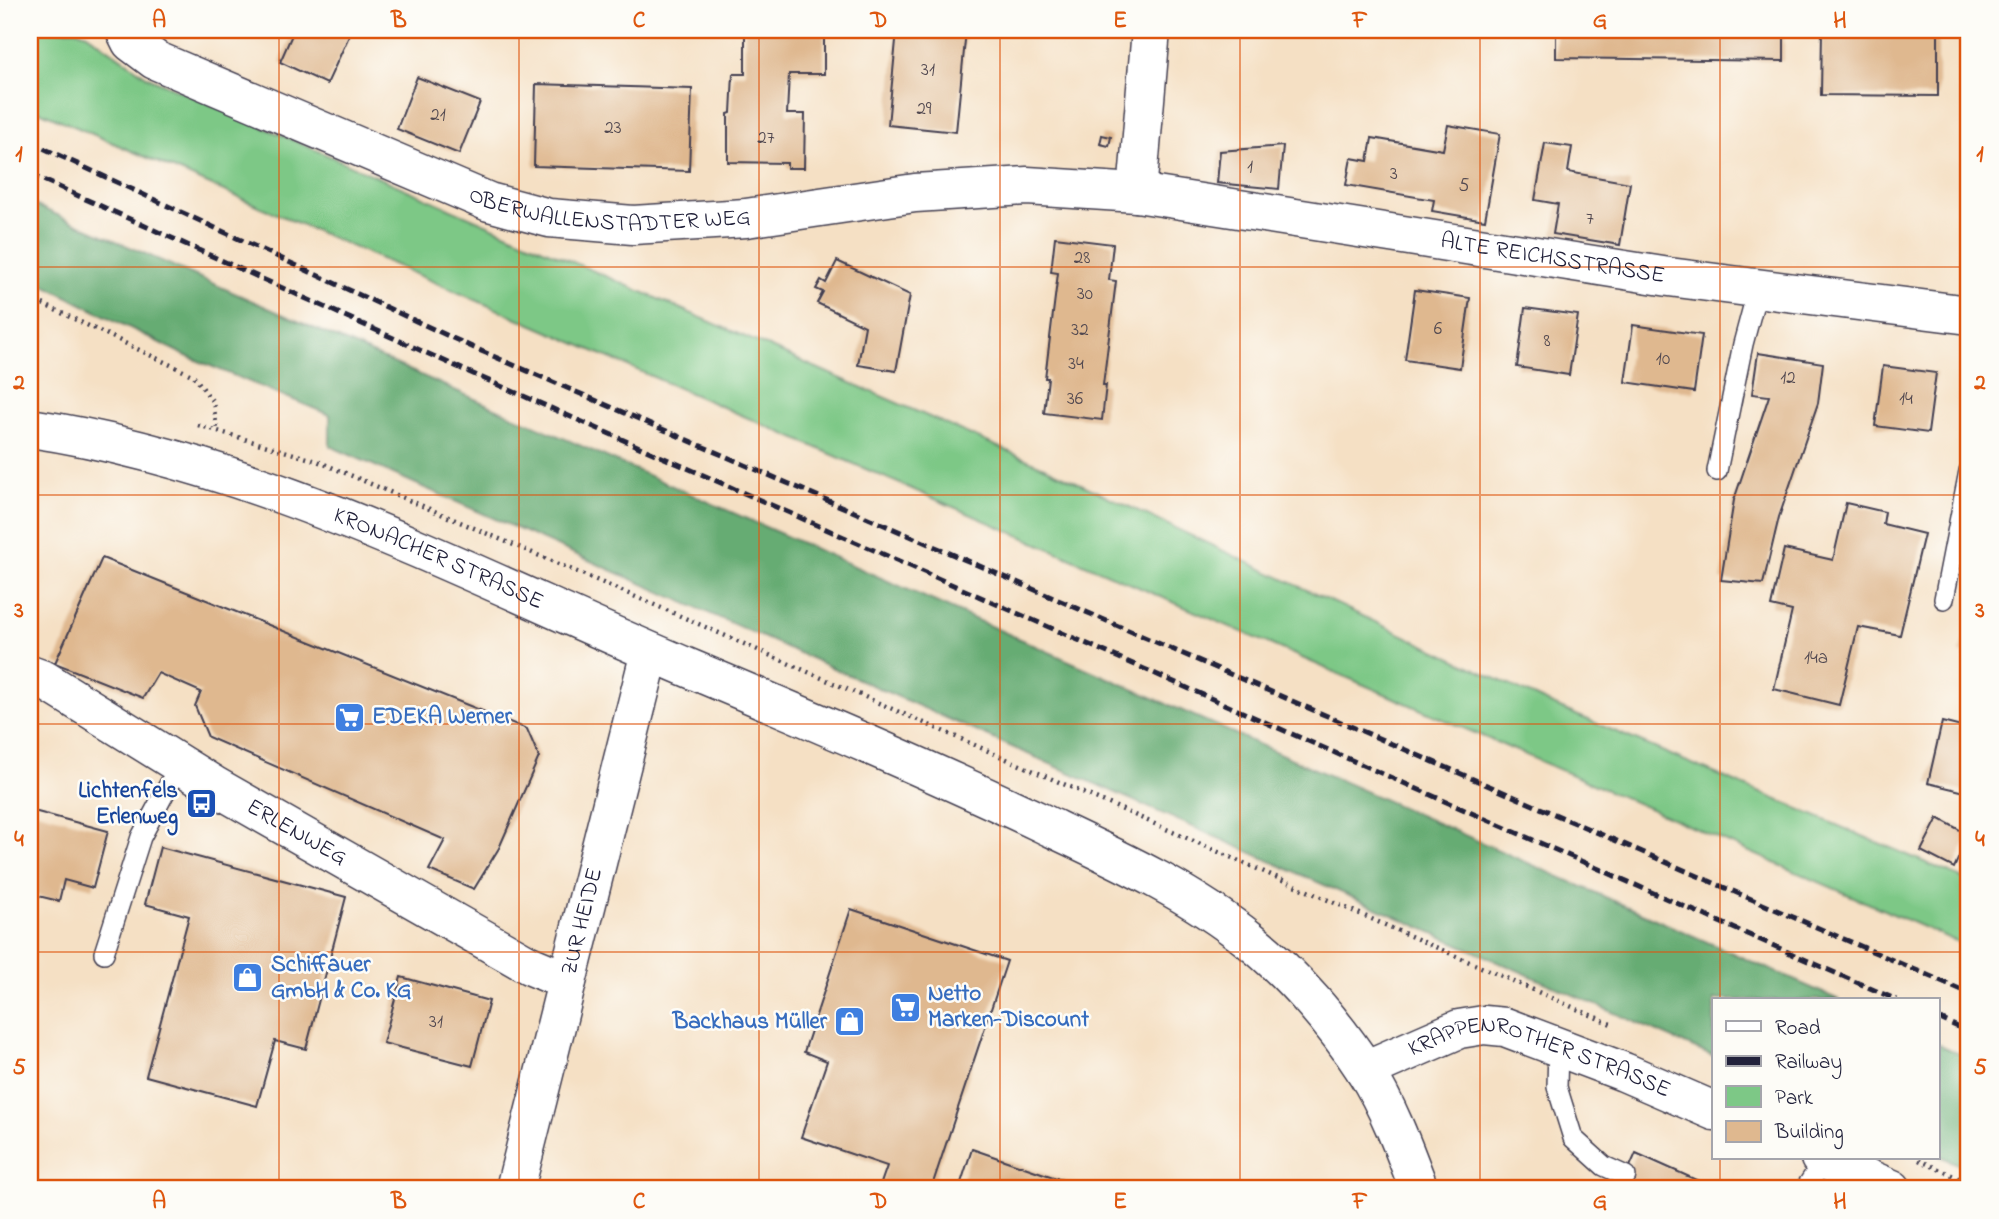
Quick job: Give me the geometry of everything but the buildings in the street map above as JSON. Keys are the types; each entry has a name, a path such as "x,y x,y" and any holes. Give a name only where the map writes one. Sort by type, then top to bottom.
{"street":[{"name":"OBERWALLENSTADTER WEG","path":"125,30 131,42 155,60 489,202 549,218 633,225 746,218 915,193 1027,186 1137,193"},
{"path":"1137,193 1151,30"},
{"name":"ALTE REICHSSTRASSE","path":"1137,193 1669,277 1969,315"},
{"name":"KRONACHER STRASSE","path":"30,428 72,434 172,457 249,482 432,555 650,652 835,730 1131,866 1218,916 1279,965 1303,989 1365,1070 1396,1131 1419,1189"},
{"name":"ZUR HEIDE","path":"515,1189 650,652"},
{"name":"ERLENWEG","path":"30,675 44,680 180,764 529,965 567,981"},
{"name":"KRAPPENROTHER STRASSE","path":"1365,1070 1459,1029 1484,1025 1505,1027 1624,1072 1712,1110"},
{"path":"1816,1169 1892,1189"}],"lane":[{"path":"1717,471 1743,344 1758,288"},
{"path":"1944,599 1969,471"},
{"path":"104,953 141,836 180,764"},
{"path":"1558,1047 1557,1087 1573,1138 1604,1166 1626,1176"}],"path":[{"path":"30,298 194,376 213,402 217,429 317,461 355,477 729,637 1614,1025"},
{"path":"1917,1160 1969,1183"}],"green space":[{"path":"30,30 76,30 87,34 148,77 1051,470 1548,703 1969,881 1969,947 30,107"},
{"path":"30,203 1834,998 1712,998 1712,1056 330,446 330,415 184,355 30,278"},
{"path":"1940,1045 1969,1058 1969,1169 1940,1156"}],"railway":[{"path":"30,142 472,347 1969,993"},
{"path":"30,174 462,369 1892,998"},
{"path":"1940,1019 1969,1032"}],"place":[{"name":"EDEKA Werner","path":"349,717"},
{"name":"Lichtenfels Erlenweg","path":"201,804"},
{"name":"Schiffauer GmbH & Co. KG","path":"248,978"},
{"name":"Netto Marken-Discount","path":"905,1007"},
{"name":"Backhaus Müller","path":"850,1022"}]}
